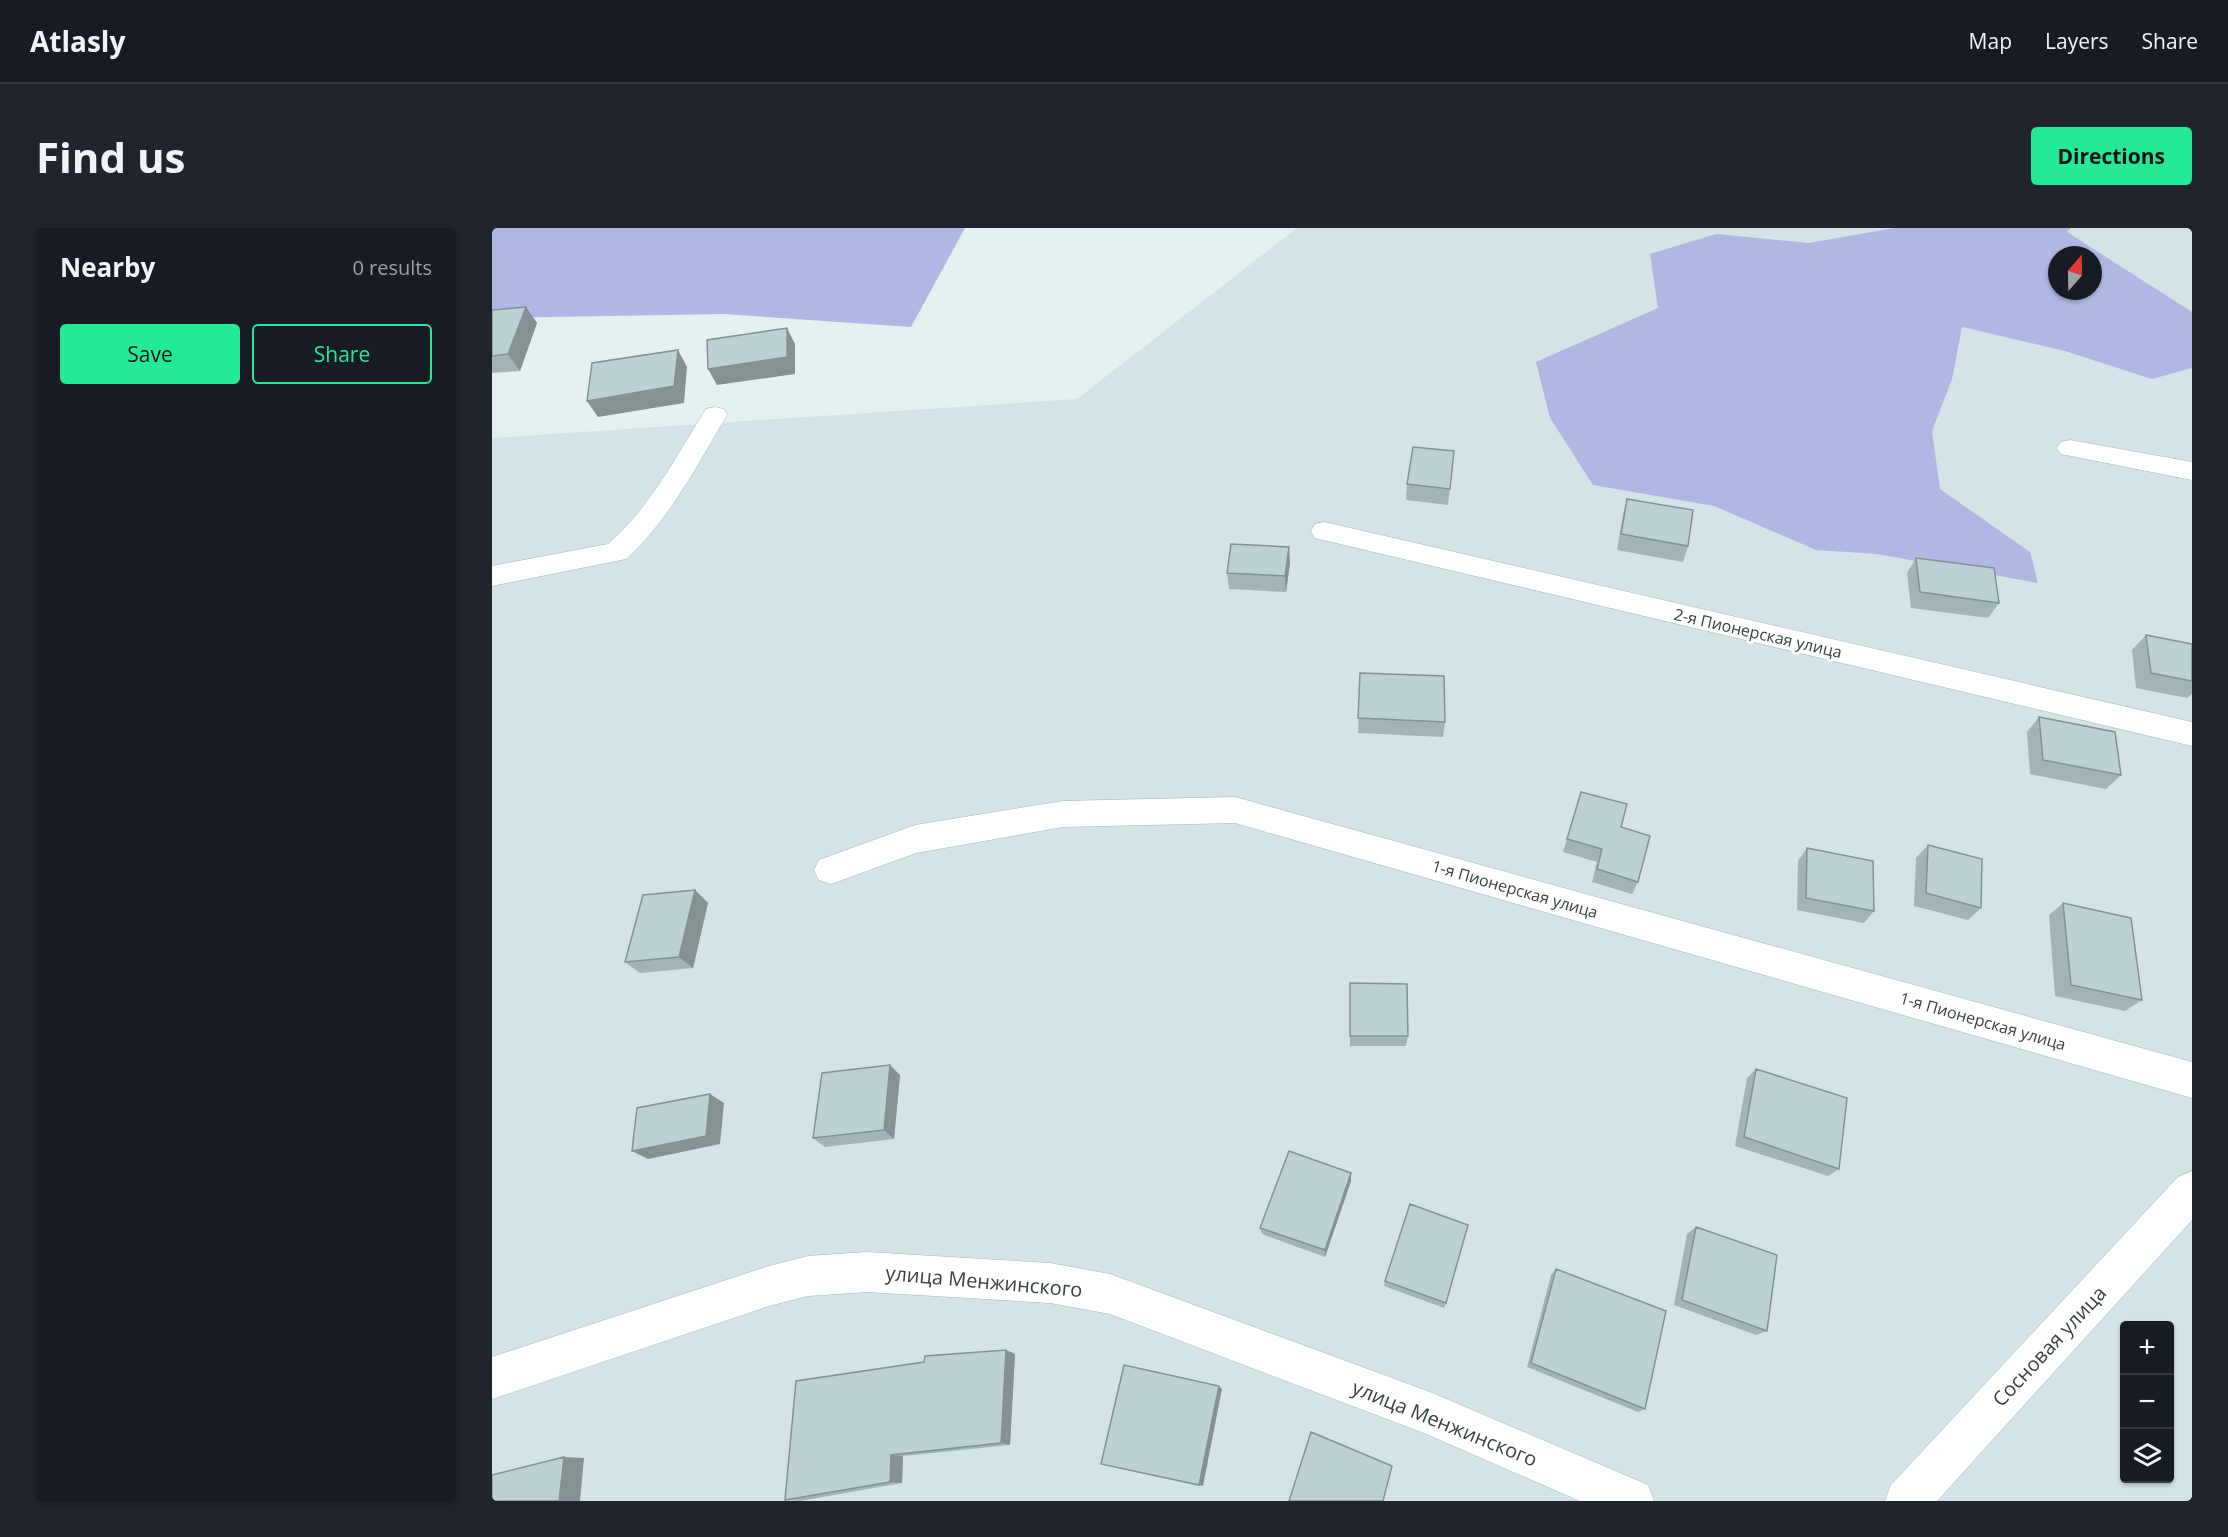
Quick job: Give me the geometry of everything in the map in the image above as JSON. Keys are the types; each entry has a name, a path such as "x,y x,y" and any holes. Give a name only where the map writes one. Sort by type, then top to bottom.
{"street":[{"path":"492,576 616,552 632,540 646,522 715,415"},
{"path":"2070,448 2192,471"},
{"name":"2-я Пионерская улица","path":"1324,531 2192,734"},
{"name":"1-я Пионерская улица","path":"831,870 915,839 1063,814 1235,810 2192,1080"},
{"name":"Сосновая улица","path":"1907,1501 2192,1191"},
{"name":"улица Менжинского","path":"492,1378 769,1286 808,1276 867,1272 1050,1283 1121,1298 1430,1414 1632,1501"}],"shaded area":[{"path":"492,228 965,228 911,327 724,314 492,318"},
{"path":"1297,228 2192,228 2192,1501 492,1501 492,438 1077,399"},
{"path":"1894,228 2071,228 2067,232 2089,246 2048,246 2048,300 2102,300 2102,254 2192,312 2192,368 2152,379 2065,351 1962,327 1952,379 1932,431 1940,489 2030,552 2038,583 1877,554 1816,550 1714,506 1593,485 1550,418 1536,362 1658,308 1650,254 1716,234 1809,243"}],"building":[{"path":"526,307 508,354 492,356 492,310"},
{"path":"787,328 787,357 708,369 707,340"},
{"path":"678,350 674,386 587,401 592,363"},
{"path":"1413,447 1454,451 1450,489 1407,484"},
{"path":"1627,499 1693,510 1688,546 1621,534"},
{"path":"1231,544 1289,547 1285,576 1227,573"},
{"path":"1916,558 1994,568 1999,603 1920,592"},
{"path":"2146,635 2192,644 2192,681 2151,673"},
{"path":"1360,673 1444,676 1445,722 1358,718"},
{"path":"2039,717 2115,732 2121,775 2043,760"},
{"path":"1581,792 1627,804 1621,827 1650,836 1638,882 1597,869 1602,849 1567,839"},
{"path":"1928,845 1982,859 1981,908 1926,893"},
{"path":"1807,848 1873,861 1874,911 1806,898"},
{"path":"695,890 679,957 625,962 643,895"},
{"path":"2063,903 2131,918 2142,1000 2071,985"},
{"path":"1350,983 1407,984 1408,1036 1350,1036"},
{"path":"890,1065 884,1130 813,1138 822,1073"},
{"path":"1756,1069 1847,1098 1839,1169 1744,1137"},
{"path":"710,1094 706,1136 632,1151 637,1108"},
{"path":"1289,1151 1351,1173 1325,1250 1260,1228"},
{"path":"1410,1204 1468,1225 1446,1303 1385,1281"},
{"path":"1696,1227 1777,1255 1767,1331 1682,1300"},
{"path":"1556,1269 1666,1311 1645,1409 1531,1363"},
{"path":"1006,1350 1001,1443 891,1455 890,1482 785,1500 796,1381 924,1362 925,1356"},
{"path":"1124,1365 1219,1386 1199,1485 1101,1464"},
{"path":"1311,1432 1392,1466 1383,1501 1289,1501"},
{"path":"564,1457 559,1501 492,1501 492,1475"}]}
